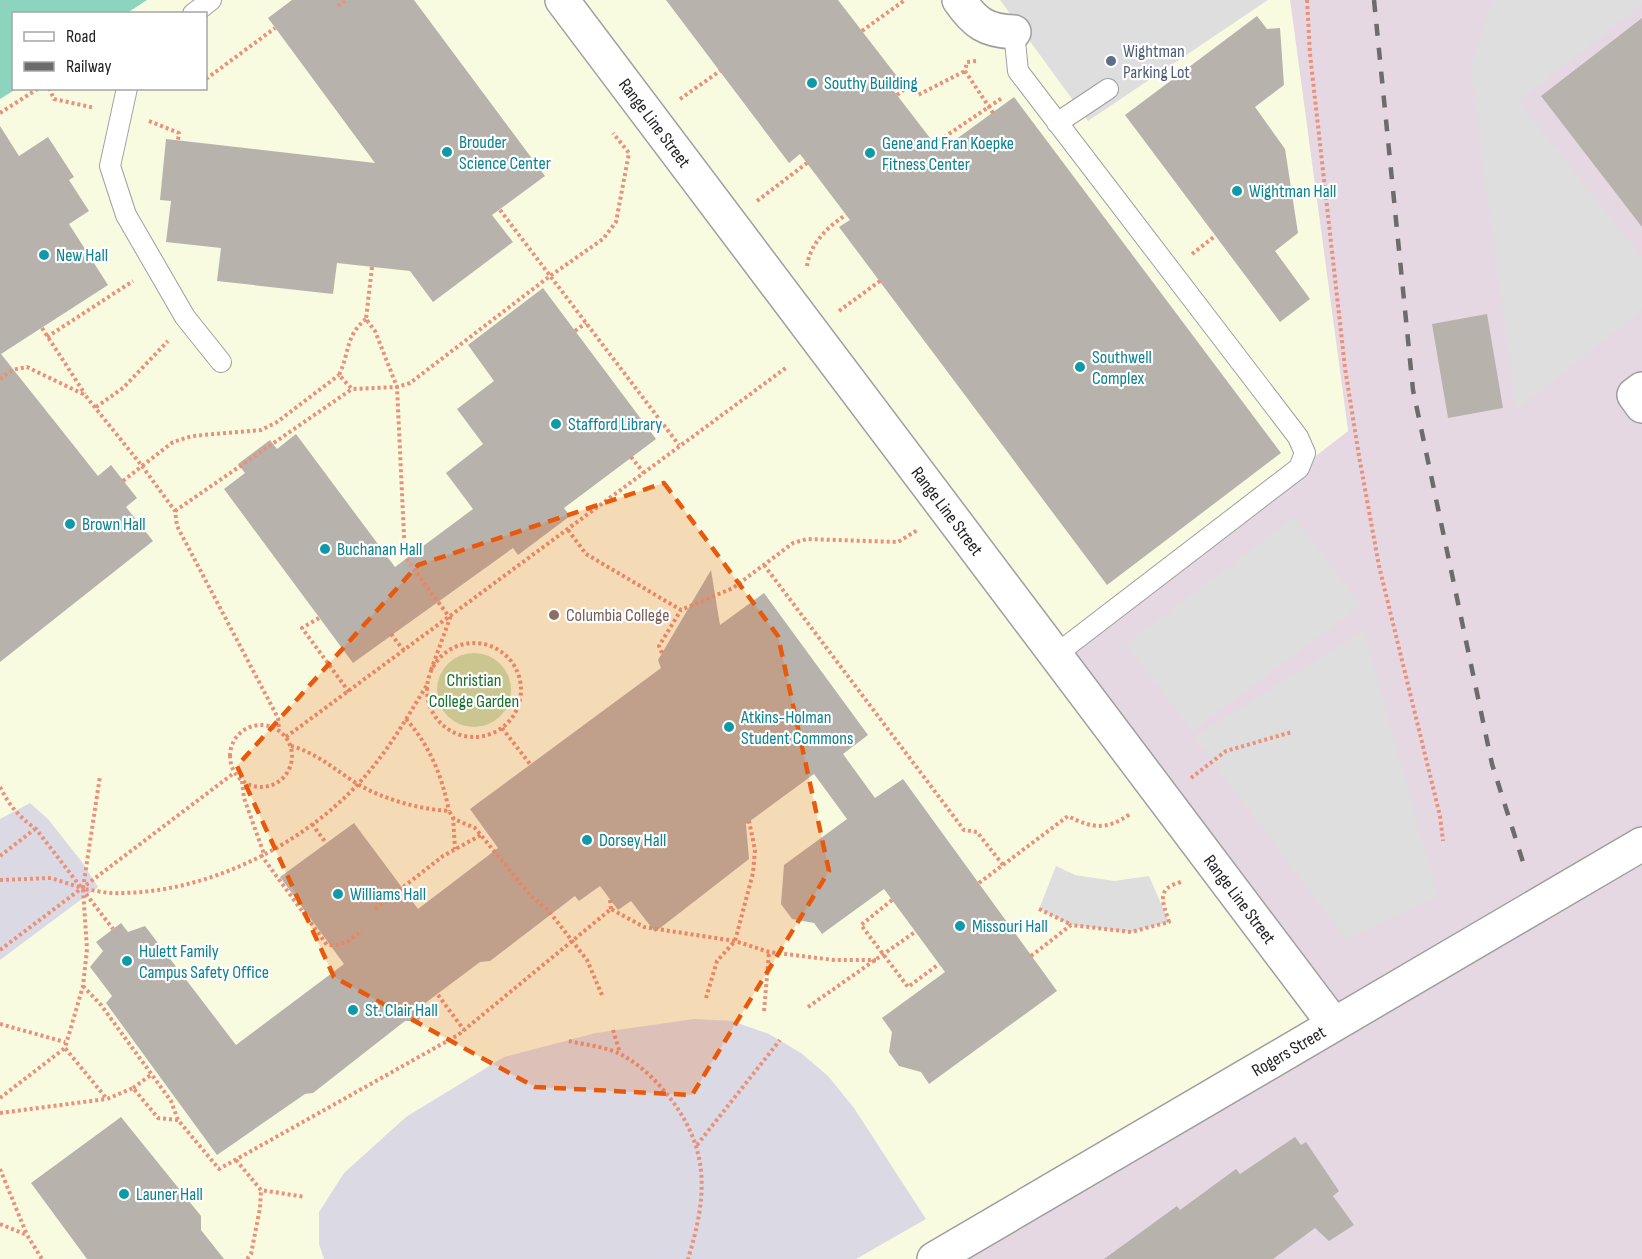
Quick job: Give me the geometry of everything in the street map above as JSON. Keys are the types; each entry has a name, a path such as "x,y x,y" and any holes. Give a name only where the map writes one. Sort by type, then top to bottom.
{"street":[{"name":"Range Line Street","path":"562,0 1054,656 1334,1023"},
{"path":"959,0 970,15 991,31 1014,32"},
{"name":"Rogers Street","path":"934,1259 1642,844"}],"lane":[{"path":"196,12 211,0"},
{"path":"1014,32 1018,71 1298,437 1305,453 1299,468 1054,656"},
{"path":"1057,123 1108,89"},
{"path":"127,90 110,166 126,215 185,317 221,362"}],"path":[{"path":"338,6 346,0"},
{"path":"862,31 905,0"},
{"path":"1307,0 1310,54 1345,368 1359,456 1379,566 1440,816 1443,841"},
{"path":"207,78 275,28"},
{"path":"984,62 967,62 965,71 993,113"},
{"path":"676,101 720,71"},
{"path":"897,95 910,85 918,95 965,71"},
{"path":"0,113 36,90"},
{"path":"50,90 54,99 68,102"},
{"path":"934,144 1004,96"},
{"path":"139,118 179,133 178,140"},
{"path":"175,511 352,389 397,387 410,383 550,276 603,239 616,222 629,153 613,133"},
{"path":"753,204 807,163"},
{"path":"500,210 680,446"},
{"path":"806,273 808,259 819,238 846,214"},
{"path":"47,337 154,267"},
{"path":"372,267 366,319 375,332 397,387 405,557 450,618"},
{"path":"96,406 123,388 150,361 185,317"},
{"path":"123,481 173,442 192,436 261,430 277,422 339,375 345,363 352,330 366,319"},
{"path":"575,331 586,323"},
{"path":"42,328 85,395 96,406 175,511 177,526 279,718 279,730"},
{"path":"0,379 12,370 27,367 85,395"},
{"path":"286,737 405,652 787,367"},
{"path":"339,375 352,389"},
{"path":"631,457 644,473"},
{"path":"662,653 659,646 681,610 733,588 793,543 807,539 898,542 948,513"},
{"path":"568,530 586,554 681,610"},
{"path":"764,565 964,830 978,832 1003,865"},
{"path":"319,618 302,628 349,693"},
{"path":"0,880 51,878 83,889 118,894 157,890 213,876 263,854 312,824 358,784 389,748 427,685 450,618"},
{"path":"391,634 405,652"},
{"path":"427,685 428,701 434,715 451,730 473,737 488,735 502,728 516,710 521,688 518,672 510,659 498,650 484,644 468,644 447,653 432,670"},
{"path":"406,719 420,734 434,759 449,811 454,819 455,849"},
{"path":"258,724 279,730 291,746 291,766 279,781 260,787 242,781 234,772 229,752 239,733 258,724"},
{"path":"502,728 531,764"},
{"path":"979,883 1068,816 1081,823 1105,827 1117,823 1159,794 1189,779 1226,751 1292,732"},
{"path":"291,746 306,750 358,784 419,807 449,811"},
{"path":"0,950 234,772"},
{"path":"0,1098 65,1048 83,986 87,949 83,889 100,776"},
{"path":"242,781 244,798 263,854 327,945 350,941 362,931"},
{"path":"0,787 8,803 22,819 36,829 113,929"},
{"path":"454,819 466,822 481,835 532,897 548,910 587,960 602,994"},
{"path":"706,998 717,961 735,941 753,873 755,850 749,821"},
{"path":"312,824 326,843"},
{"path":"0,856 36,829"},
{"path":"375,909 455,849 481,835"},
{"path":"1040,909 1071,925 1131,932 1157,928 1169,922 1163,901 1164,891 1169,885 1181,882"},
{"path":"610,900 611,909"},
{"path":"892,900 861,925 883,955 908,987 939,964"},
{"path":"83,986 101,1005 171,1101 178,1120 219,1169 464,1030 611,909"},
{"path":"611,909 644,927 735,941 769,952 834,960 876,960"},
{"path":"1031,956 1071,925"},
{"path":"808,1007 915,932"},
{"path":"764,1011 769,952"},
{"path":"438,995 464,1030"},
{"path":"0,1024 66,1042"},
{"path":"613,1030 621,1054"},
{"path":"697,1145 780,1040"},
{"path":"569,1041 621,1054 640,1067 667,1093 683,1116 697,1145 703,1180 698,1227 688,1259"},
{"path":"65,1048 107,1099"},
{"path":"0,1113 107,1099 133,1088 151,1075"},
{"path":"133,1088 158,1118 178,1120"},
{"path":"236,1160 261,1190 305,1197"},
{"path":"0,1169 27,1235 42,1259"},
{"path":"247,1259 251,1254 261,1190"},
{"path":"0,1224 27,1235"}],"highlighted area":[{"path":"664,483 778,636 829,871 692,1095 535,1087 334,977 237,766 418,565"}],"shaded area":[{"name":"Columbia College","path":"0,0 1290,0 1348,431 1055,656 1333,1023 934,1259 0,1259"},
{"name":"Wightman Parking Lot","path":"1000,0 1268,0 1088,121"},
{"path":"1290,0 1642,0 1642,1259 934,1259 1054,656 1348,431"},
{"path":"1495,0 1642,0 1642,4 1519,101 1642,257 1642,310 1516,410 1470,68 1491,4"},
{"path":"1294,517 1361,605 1192,731 1126,644"},
{"path":"1364,631 1438,896 1346,939 1194,737"},
{"path":"30,803 48,819 82,862 98,887 0,960 0,819"},
{"path":"1056,866 1075,875 1114,881 1149,876 1169,922 1131,932 1071,925 1039,909"},
{"path":"694,1019 732,1021 769,1034 801,1053 828,1076 854,1108 926,1219 856,1259 324,1259 319,1244 319,1212 344,1173 406,1117 504,1057 596,1033"}],"green space":[{"path":"0,0 147,0 129,12 12,12 12,90 14,90 0,99"},
{"name":"Christian College Garden","path":"474,653 488,656 500,664 508,676 511,690 508,704 500,716 488,724 474,727 460,724 448,716 440,704 437,690 440,676 448,664 460,656"}],"building":[{"name":"Brouder Science Center","path":"292,0 414,0 545,176 492,215 513,242 433,302 410,271 337,263 333,294 217,281 221,248 166,242 171,201 160,200 166,139 375,163 268,18"},
{"name":"Southwell Complex","path":"666,0 838,0 899,79 890,86 940,151 1014,97 1281,453 1107,585 839,227 850,220 800,154 789,163"},
{"name":"Wightman Hall","path":"1257,16 1267,29 1280,28 1284,85 1255,107 1285,149 1298,233 1275,251 1310,299 1280,322 1125,115"},
{"path":"1642,18 1642,227 1541,96"},
{"name":"Brown Hall","path":"0,126 19,156 48,137 74,177 69,180 89,211 69,224 108,285 1,354 98,476 111,465 137,498 126,507 153,541 0,662"},
{"path":"543,288 656,439 564,508 570,516 518,555 513,548 353,663 224,489 245,473 238,464 270,440 277,449 296,434 395,567 473,509 446,473 483,444 457,409 494,381 468,345"},
{"path":"1487,314 1503,408 1448,418 1432,324"},
{"path":"711,570 720,625 764,593 868,735 843,754 875,798 903,779 1057,991 929,1084 921,1072 899,1066 889,1052 892,1032 882,1018 945,972 884,889 822,934 814,923 792,919 781,904 784,865 847,819 814,774 746,824 749,859 655,932 631,901 618,910 600,886 579,901 575,896 490,961 480,962 424,1004 419,1021 405,1021 313,1093 305,1094 217,1155 106,1003 112,996 90,967 103,951 96,942 121,923 128,932 145,926 236,1045 344,964 280,877 354,823 418,909 498,848 470,809 661,668 658,660"},
{"name":"Launer Hall","path":"121,1117 201,1216 201,1230 224,1259 87,1259 31,1183"},
{"path":"1295,1137 1301,1145 1306,1142 1339,1191 1333,1196 1354,1225 1329,1241 1315,1228 1273,1259 1104,1259 1177,1206 1180,1210 1236,1169 1240,1174"}],"railway":[{"path":"1374,0 1413,390 1492,764 1523,862"}],"place":[{"name":"Wightman Parking Lot","path":"1111,61"},
{"name":"Southy Building","path":"812,83"},
{"name":"Brouder Science Center","path":"447,152"},
{"name":"Gene and Fran Koepke Fitness Center","path":"870,153"},
{"name":"Wightman Hall","path":"1237,191"},
{"name":"New Hall","path":"44,255"},
{"name":"Southwell Complex","path":"1080,367"},
{"name":"Stafford Library","path":"556,424"},
{"name":"Brown Hall","path":"70,524"},
{"name":"Buchanan Hall","path":"325,549"},
{"name":"Columbia College","path":"554,615"},
{"name":"Atkins-Holman Student Commons","path":"729,727"},
{"name":"Dorsey Hall","path":"587,840"},
{"name":"Williams Hall","path":"338,894"},
{"name":"Missouri Hall","path":"960,926"},
{"name":"Hulett Family Campus Safety Office","path":"127,961"},
{"name":"St. Clair Hall","path":"353,1010"},
{"name":"Launer Hall","path":"124,1194"}]}
